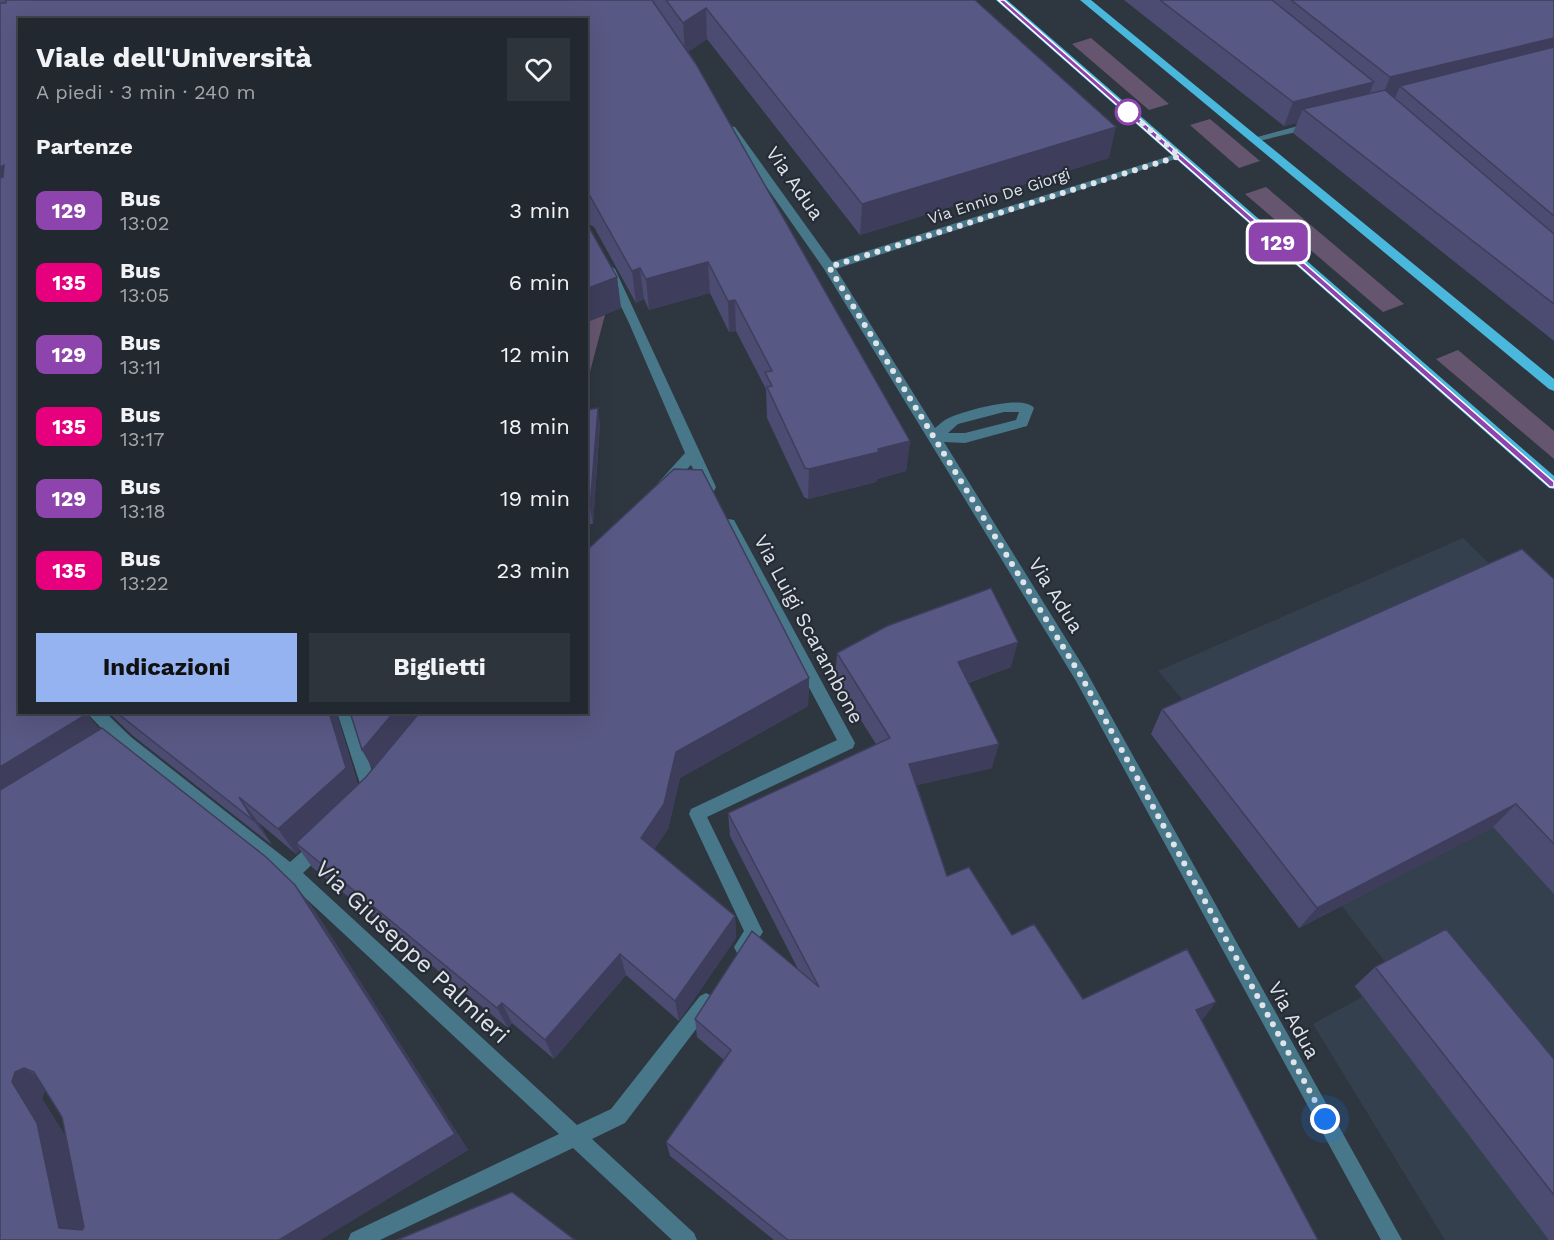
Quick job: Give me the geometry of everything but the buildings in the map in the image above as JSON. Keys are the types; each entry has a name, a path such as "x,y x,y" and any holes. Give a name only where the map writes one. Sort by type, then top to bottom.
{"main road":[{"path":"1001,0 1554,484"},
{"path":"1085,0 1554,386"}],"street":[{"name":"Via Adua","path":"721,114 829,267 1081,676 1392,1240"},
{"path":"1255,139 1328,121"},
{"name":"Via Ennio De Giorgi","path":"829,267 1180,156"},
{"name":"Via Luigi Scarambone","path":"603,258 625,297 692,455 847,743 697,814 754,932 734,961"},
{"path":"1004,407 1027,408 1022,423 965,438 934,437 953,421 1004,407"},
{"path":"652,496 692,455"},
{"name":"Via Giuseppe Palmieri","path":"95,714 120,745 291,873 687,1240"},
{"path":"346,714 372,796"},
{"path":"356,812 387,780"},
{"path":"291,873 332,835"},
{"path":"358,1240 618,1116 688,1028 715,989"}],"shaded area":[{"path":"1091,38 1169,104 1149,110 1072,44"},
{"path":"1210,119 1260,161 1239,168 1190,125"},
{"path":"1266,187 1404,304 1383,312 1245,194"},
{"path":"605,315 588,379 588,322"},
{"path":"1458,350 1554,431 1554,459 1436,359"},
{"path":"1463,538 1554,627 1554,1240 1445,1240 1313,1024 1362,997 1354,986 1389,967 1342,906 1299,928 1151,734 1195,714 1158,671"}],"bus line":[{"name":"129","path":"1001,0 1554,484"}],"route":[{"path":"1128,112 1123,107 1180,156 829,267 1081,676 1325,1119"}]}
